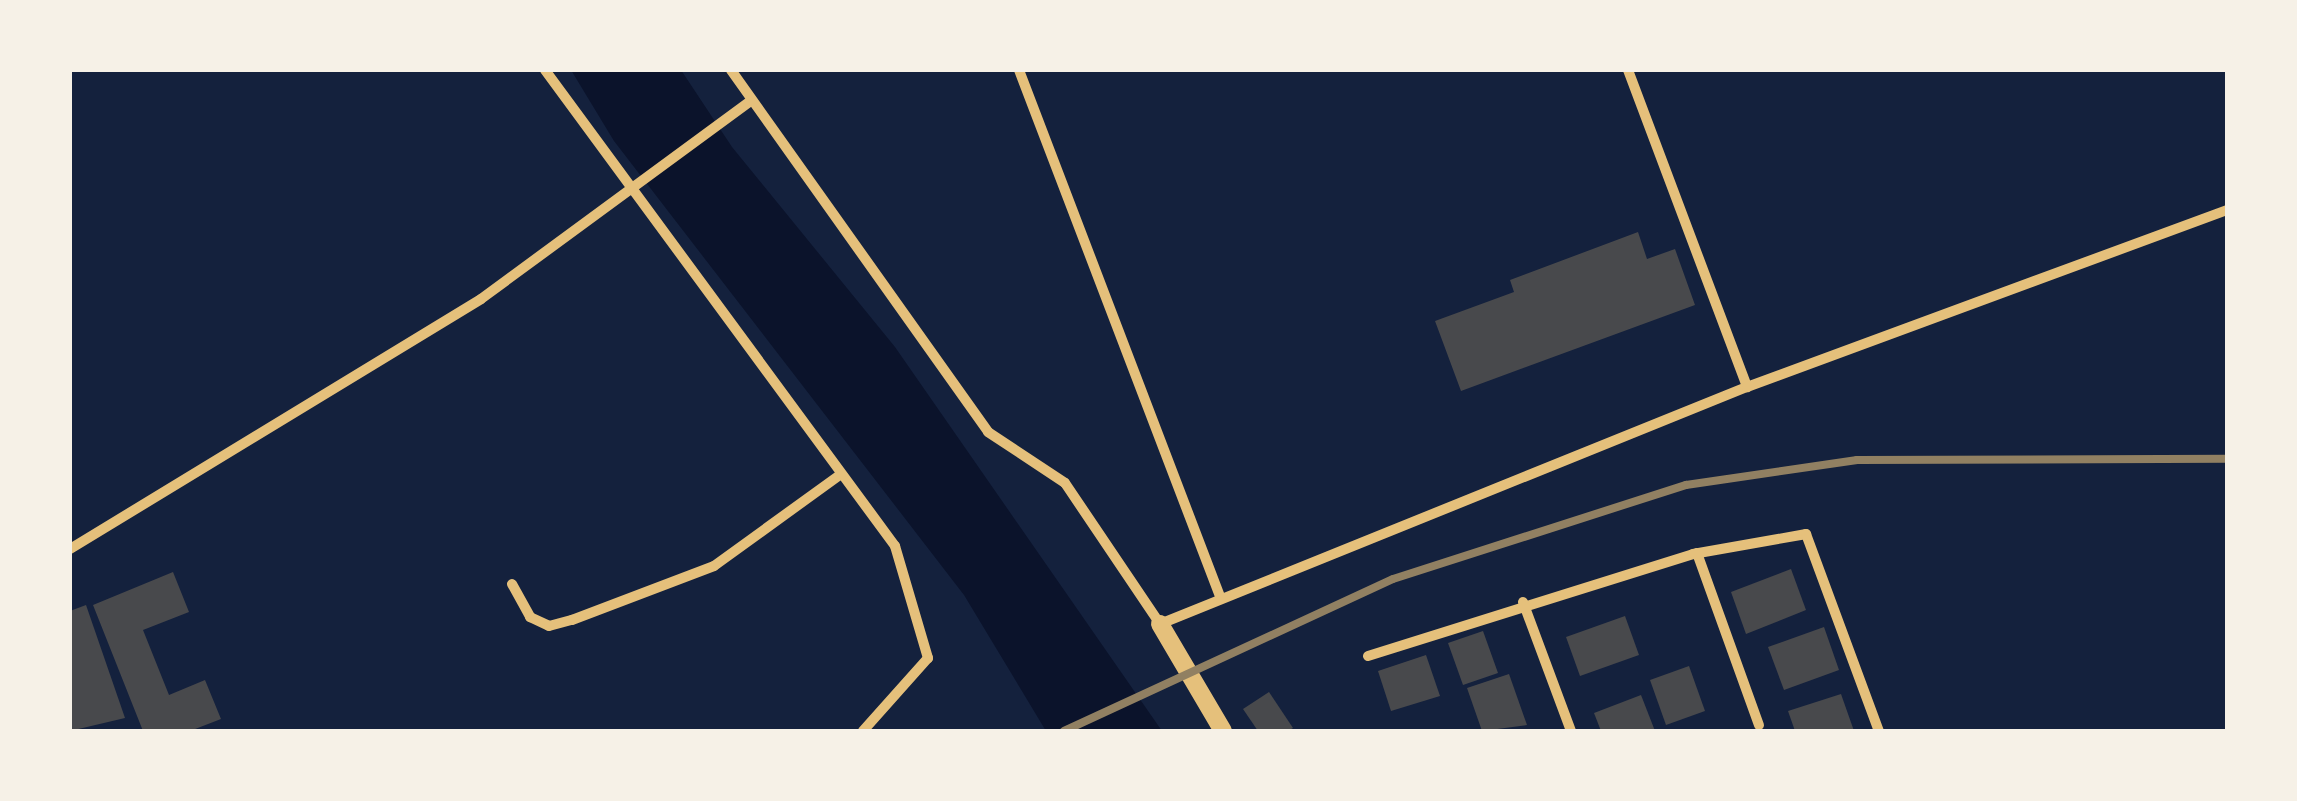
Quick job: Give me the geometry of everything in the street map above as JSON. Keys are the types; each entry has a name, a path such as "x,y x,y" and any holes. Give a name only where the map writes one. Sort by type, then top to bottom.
{"street":[{"path":"545,70 630,196 894,546 928,658 863,731"},
{"path":"731,70 749,102 988,432 1064,483 1160,624 1222,731"},
{"path":"1020,70 1221,599"},
{"path":"1628,70 1746,387"},
{"path":"70,549 348,383 630,196 749,102"},
{"path":"1160,624 1746,387 2227,210"},
{"path":"512,584 530,617 549,626 572,620 714,566 840,474"},
{"path":"1368,656 1523,602 1697,554 1806,534 1879,731"},
{"path":"1697,554 1759,724"},
{"path":"1523,602 1571,731"}],"water":[{"path":"571,70 681,70 732,147 895,347 1162,731 1046,731 964,595 614,141"}],"building":[{"path":"1638,232 1647,259 1675,249 1695,305 1461,391 1435,321 1514,292 1510,280"},
{"path":"1791,569 1806,610 1746,634 1731,592"},
{"path":"173,572 189,612 143,630 169,695 205,680 221,719 190,731 143,731 93,605"},
{"path":"86,605 125,718 70,731 70,611"},
{"path":"1625,616 1639,655 1580,676 1566,637"},
{"path":"1824,627 1839,670 1784,690 1768,647"},
{"path":"1483,631 1498,673 1463,685 1448,643"},
{"path":"1426,655 1440,696 1391,711 1378,671"},
{"path":"1689,666 1705,711 1666,725 1650,680"},
{"path":"1509,674 1527,725 1482,731 1467,688"},
{"path":"1269,692 1293,728 1288,731 1258,731 1243,709"},
{"path":"1841,694 1854,731 1795,731 1788,711"},
{"path":"1641,695 1655,731 1601,731 1594,713"}],"railway":[{"path":"1064,731 1393,579 1686,485 1857,460 2227,459"}]}
